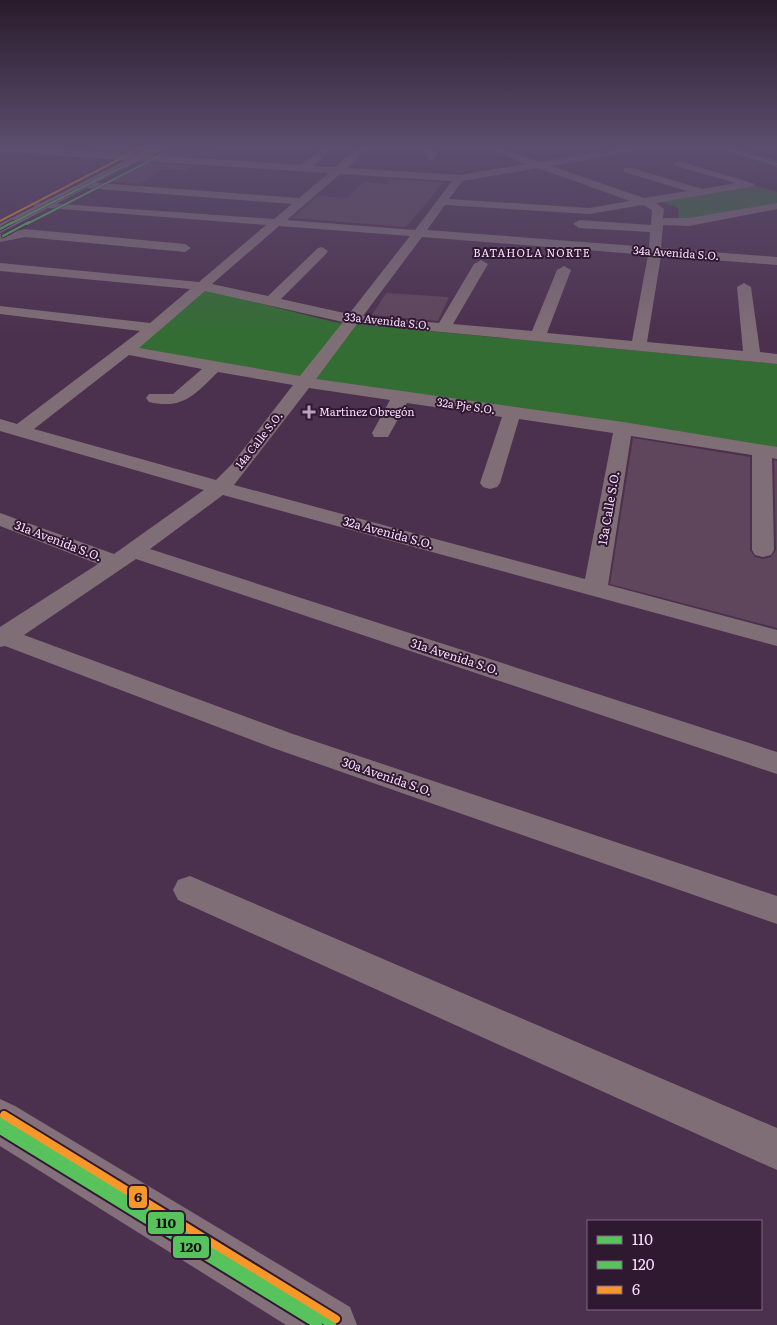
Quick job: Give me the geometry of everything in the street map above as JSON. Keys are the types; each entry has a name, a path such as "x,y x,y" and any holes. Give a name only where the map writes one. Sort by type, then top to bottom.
{"highway":[{"path":"0,222 29,210"},
{"path":"0,229 33,210"}],"street":[{"name":"34a Avenida S.O.","path":"104,210 777,261"},
{"path":"10,427 126,350 290,210"},
{"name":"14a Calle S.O.","path":"1,637 124,557 220,488 238,468 436,210"},
{"path":"494,210 508,212 597,210"},
{"path":"638,345 656,251 658,210"},
{"path":"562,223 658,225 689,222 755,210 777,217"},
{"path":"0,238 11,234 25,234 185,248"},
{"path":"271,301 322,251"},
{"path":"444,328 481,264"},
{"name":"33a Avenida S.O.","path":"0,267 201,286 352,319 777,359"},
{"path":"538,336 564,270"},
{"path":"744,287 752,356"},
{"path":"0,310 152,328"},
{"name":"32a Pje S.O.","path":"126,350 213,368 303,383 624,428 770,451"},
{"path":"155,398 176,399 184,395 213,368"},
{"path":"381,433 401,397"},
{"path":"490,483 512,413"},
{"name":"32a Avenida S.O.","path":"10,427 220,488 777,638"},
{"name":"13a Calle S.O.","path":"595,589 624,428"},
{"path":"764,550 770,451"},
{"name":"31a Avenida S.O.","path":"0,519 777,763"},
{"name":"30a Avenida S.O.","path":"1,637 283,741 777,910"},
{"path":"190,890 777,1149"},
{"path":"0,1121 332,1325"}],"green space":[{"path":"678,210 750,210 679,220"},
{"path":"206,290 334,322 777,364 777,448 272,375 137,349 197,295"}],"building":[{"path":"301,210 420,210 406,227 292,218"},
{"path":"386,293 449,297 438,321 372,315"},
{"path":"633,438 750,457 750,550 755,557 763,559 771,557 776,550 774,460 777,461 777,628 610,584"}],"transit line":[{"name":"6","path":"0,221 22,210"},
{"name":"110","path":"0,229 38,210"},
{"name":"120","path":"3,236 54,210"},
{"name":"6","path":"4,1115 336,1319"},
{"name":"110","path":"0,1121 332,1325"},
{"name":"120","path":"0,1130 318,1325"}],"place":[{"name":"Martinez Obregón","path":"309,412"}],"district":[{"name":"BATAHOLA NORTE","path":"532,253"}]}
